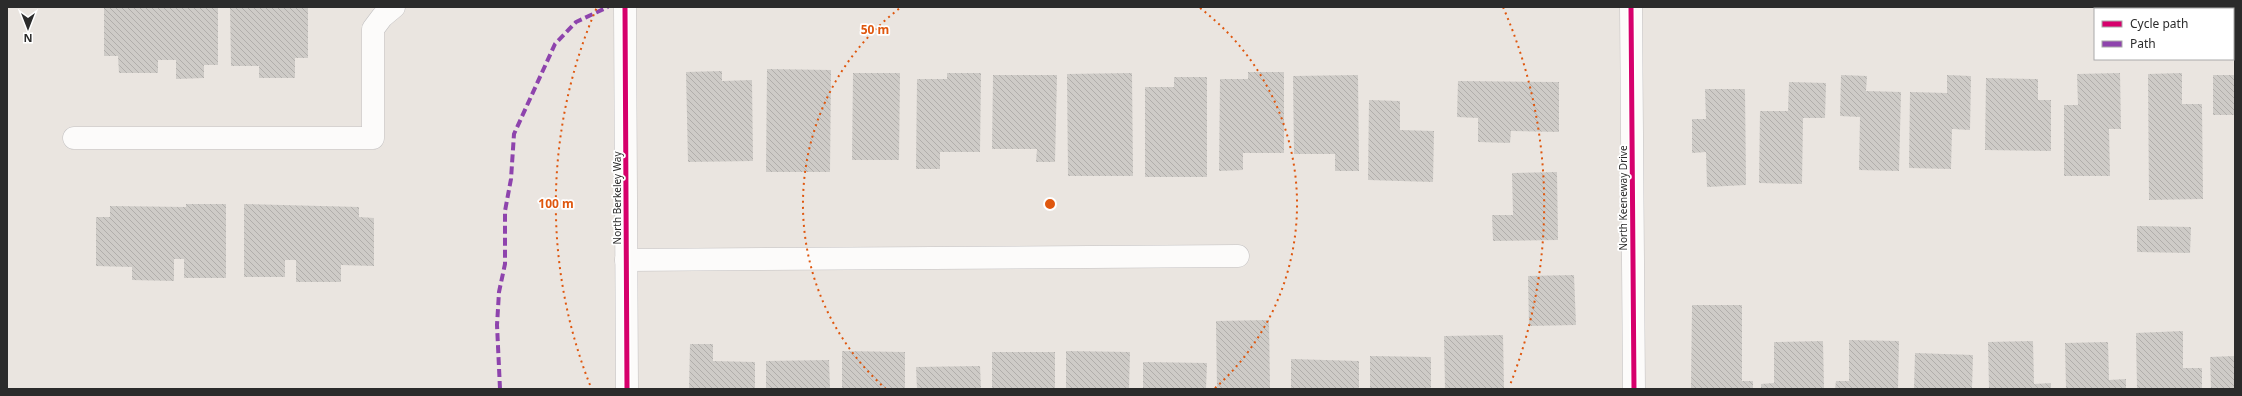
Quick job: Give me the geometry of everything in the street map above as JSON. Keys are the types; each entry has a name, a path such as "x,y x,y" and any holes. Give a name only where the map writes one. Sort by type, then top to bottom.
{"street":[{"path":"74,138 373,138 374,30 382,17 394,7"},
{"name":"North Berkeley Way","path":"625,7 627,389"},
{"name":"North Keeneway Drive","path":"1631,7 1634,389"},
{"path":"626,260 1238,256"}],"building":[{"path":"104,7 218,7 218,65 204,65 204,78 176,79 176,60 158,60 158,73 119,73 118,56 104,56"},
{"path":"230,7 308,8 308,58 295,58 295,78 259,78 259,66 231,66"},
{"path":"767,69 831,70 830,172 766,172"},
{"path":"722,71 722,81 752,80 753,161 688,162 686,72"},
{"path":"1248,72 1284,72 1284,153 1243,153 1243,170 1219,171 1220,79 1248,79"},
{"path":"853,73 900,73 899,160 852,160"},
{"path":"947,73 981,73 980,152 940,152 940,169 916,169 917,79 947,79"},
{"path":"1132,73 1133,176 1068,176 1067,74"},
{"path":"2120,73 2121,129 2109,129 2110,176 2064,176 2064,105 2078,105 2077,74"},
{"path":"2182,73 2182,104 2202,104 2203,199 2149,200 2148,74"},
{"path":"993,75 1057,75 1055,162 1036,162 1037,149 992,149"},
{"path":"1358,75 1359,171 1335,171 1335,154 1294,154 1293,76"},
{"path":"1841,75 1867,76 1866,91 1901,92 1899,171 1859,170 1860,117 1840,116"},
{"path":"1947,75 1971,76 1970,130 1952,129 1951,169 1909,168 1910,92 1947,93"},
{"path":"2213,75 2235,75 2235,115 2213,115"},
{"path":"1174,77 1207,77 1207,177 1145,177 1145,87 1174,87"},
{"path":"1986,78 2038,79 2038,100 2051,100 2051,151 1985,150"},
{"path":"1458,81 1559,82 1559,132 1511,131 1510,143 1478,142 1478,118 1457,117"},
{"path":"1789,82 1826,83 1825,118 1803,118 1802,184 1759,183 1760,111 1788,111"},
{"path":"1705,89 1745,89 1746,185 1707,187 1706,152 1692,153 1692,119 1706,119"},
{"path":"1369,100 1400,101 1400,130 1434,131 1433,182 1368,180"},
{"path":"1557,172 1558,240 1493,241 1492,215 1513,215 1512,173"},
{"path":"186,204 226,204 226,278 184,278 184,259 174,259 174,281 132,280 132,267 96,266 96,217 110,217 110,206 186,207"},
{"path":"244,204 359,207 359,217 374,218 374,266 341,265 341,282 296,282 296,260 285,260 285,277 244,277"},
{"path":"2137,226 2191,227 2190,253 2137,252"},
{"path":"1574,275 1576,325 1529,326 1528,276"},
{"path":"1692,305 1742,305 1742,381 1753,381 1753,389 1691,389"},
{"path":"1269,320 1270,389 1217,389 1216,321"},
{"path":"2183,331 2183,368 2202,368 2202,389 2137,389 2136,333"},
{"path":"1503,335 1504,389 1445,389 1444,336"},
{"path":"1849,340 1899,341 1898,389 1835,389 1836,381 1849,381"},
{"path":"1823,341 1824,389 1761,389 1761,384 1774,383 1774,342"},
{"path":"2033,341 2034,384 2051,383 2051,389 1989,389 1988,342"},
{"path":"2108,342 2109,380 2126,379 2126,389 2066,389 2065,343"},
{"path":"690,344 713,344 713,361 755,362 755,389 689,389"},
{"path":"842,351 905,352 905,389 842,389"},
{"path":"1066,351 1130,352 1129,389 1066,389"},
{"path":"992,352 1055,352 1055,389 992,389"},
{"path":"1915,353 1973,355 1972,389 1914,389"},
{"path":"1370,356 1431,357 1431,389 1370,389"},
{"path":"2235,356 2235,389 2211,389 2210,357"},
{"path":"1291,359 1359,361 1359,389 1291,389"},
{"path":"829,360 830,389 766,389 766,361"},
{"path":"1143,362 1207,363 1206,389 1143,389"},
{"path":"980,366 981,389 917,389 916,367"}],"marked path":[{"path":"500,389 497,325 499,292 505,264 505,211 511,179 514,134 555,44 576,22 608,7"}],"cycle path":[{"path":"625,7 627,389"},
{"path":"1631,7 1634,389"}]}
